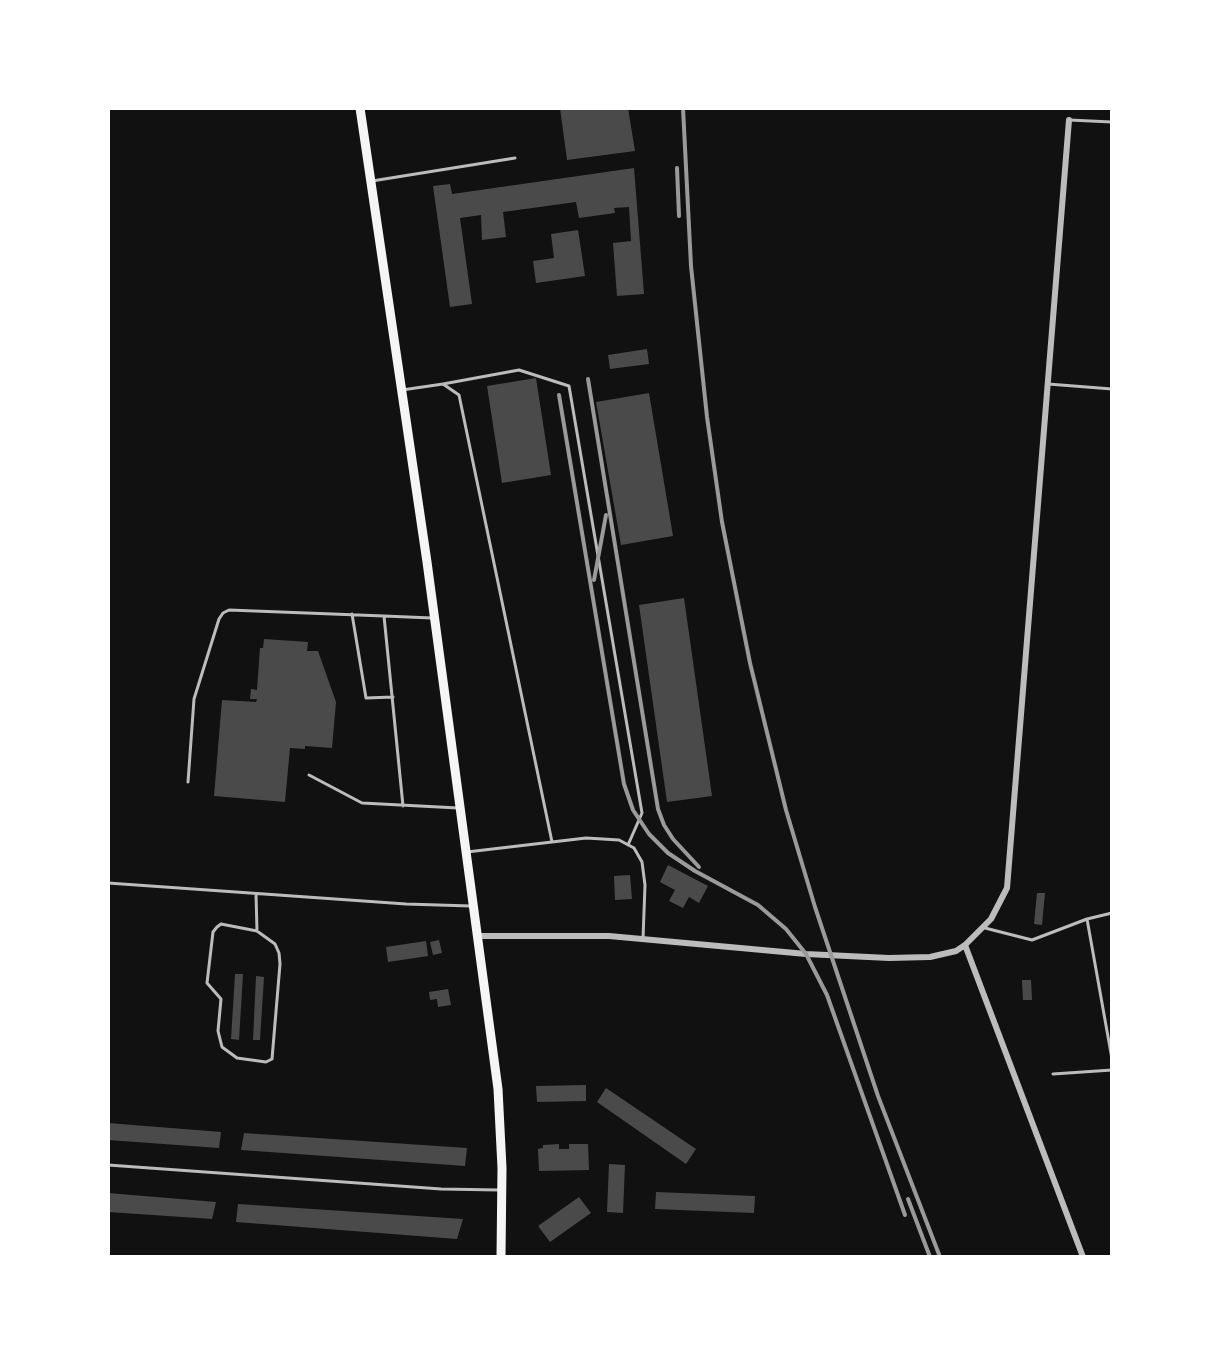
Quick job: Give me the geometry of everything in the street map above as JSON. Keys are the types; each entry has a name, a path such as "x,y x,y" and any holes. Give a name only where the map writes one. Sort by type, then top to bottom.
{"main road":[{"path":"360,108 434,618 498,1089 502,1168 501,1257"}],"street":[{"path":"478,936 609,936 806,954 889,958 930,957 956,951 991,919 1007,888 1069,120"},
{"path":"965,945 1083,1257"}],"lane":[{"path":"1069,120 1112,123"},
{"path":"370,182 514,158"},
{"path":"400,390 519,370 569,386 642,813 628,845"},
{"path":"443,384 459,394 552,842"},
{"path":"1046,384 1112,389"},
{"path":"188,782 194,699 219,619 223,613 230,610 434,618"},
{"path":"352,614 366,698 393,697"},
{"path":"384,616 403,806"},
{"path":"309,775 362,803 460,808"},
{"path":"466,852 586,838 619,840 634,848 642,862 645,885 643,939"},
{"path":"108,883 406,904 472,906"},
{"path":"256,894 257,931"},
{"path":"983,928 1032,940 1112,913"},
{"path":"1087,920 1112,1059"},
{"path":"221,924 257,931 275,944 280,964 272,1059 266,1062 237,1058 222,1047 218,1031 221,999 207,983 213,932 216,927 221,924"},
{"path":"1053,1074 1112,1070"},
{"path":"108,1165 395,1186 501,1190"}],"building":[{"path":"560,108 628,108 635,151 567,160"},
{"path":"634,168 644,294 617,296 613,243 631,241 629,207 614,208 615,213 579,218 576,202 503,212 506,237 482,240 481,215 460,218 472,304 450,307 433,186 450,184 452,194"},
{"path":"578,230 585,276 536,283 533,261 554,258 551,234"},
{"path":"647,349 649,364 610,369 608,355"},
{"path":"536,378 551,475 502,483 487,386"},
{"path":"649,393 673,536 621,545 596,402"},
{"path":"684,598 712,796 667,802 639,605"},
{"path":"264,639 308,642 307,651 318,651 336,702 332,748 305,746 305,749 290,748 285,802 214,796 222,700 256,702 257,699 250,699 251,689 257,690 260,648 263,648"},
{"path":"668,865 708,886 699,903 689,897 683,908 669,901 675,890 660,882"},
{"path":"630,875 632,899 615,900 614,876"},
{"path":"1037,893 1045,893 1042,925 1034,924"},
{"path":"439,940 442,953 433,955 430,942"},
{"path":"426,941 428,956 388,962 386,947"},
{"path":"235,974 243,974 239,1040 231,1039"},
{"path":"256,976 264,977 260,1040 253,1040"},
{"path":"1022,980 1031,980 1032,1000 1023,1000"},
{"path":"448,989 451,1005 438,1007 437,999 430,1000 429,992"},
{"path":"586,1085 586,1101 537,1102 536,1086"},
{"path":"606,1088 696,1149 686,1164 597,1102"},
{"path":"108,1123 221,1132 219,1148 108,1140"},
{"path":"244,1133 467,1148 465,1166 241,1150"},
{"path":"559,1144 559,1149 569,1149 569,1144 588,1144 589,1170 539,1171 538,1149 543,1148 543,1145"},
{"path":"609,1164 625,1165 623,1213 607,1212"},
{"path":"656,1192 755,1196 754,1213 655,1209"},
{"path":"108,1193 216,1202 212,1219 108,1212"},
{"path":"579,1197 591,1213 550,1242 538,1226"},
{"path":"238,1204 463,1219 457,1239 236,1222"}],"railway":[{"path":"683,108 691,266 707,417 722,522 750,663 786,810 815,907 878,1096 940,1257"},
{"path":"677,168 679,216"},
{"path":"588,379 658,809 673,839 699,867"},
{"path":"559,395 624,784 633,810 649,834 668,853 695,871 758,905 786,929 806,954 827,995 905,1215"},
{"path":"594,580 606,515"},
{"path":"908,1199 930,1257"}]}
